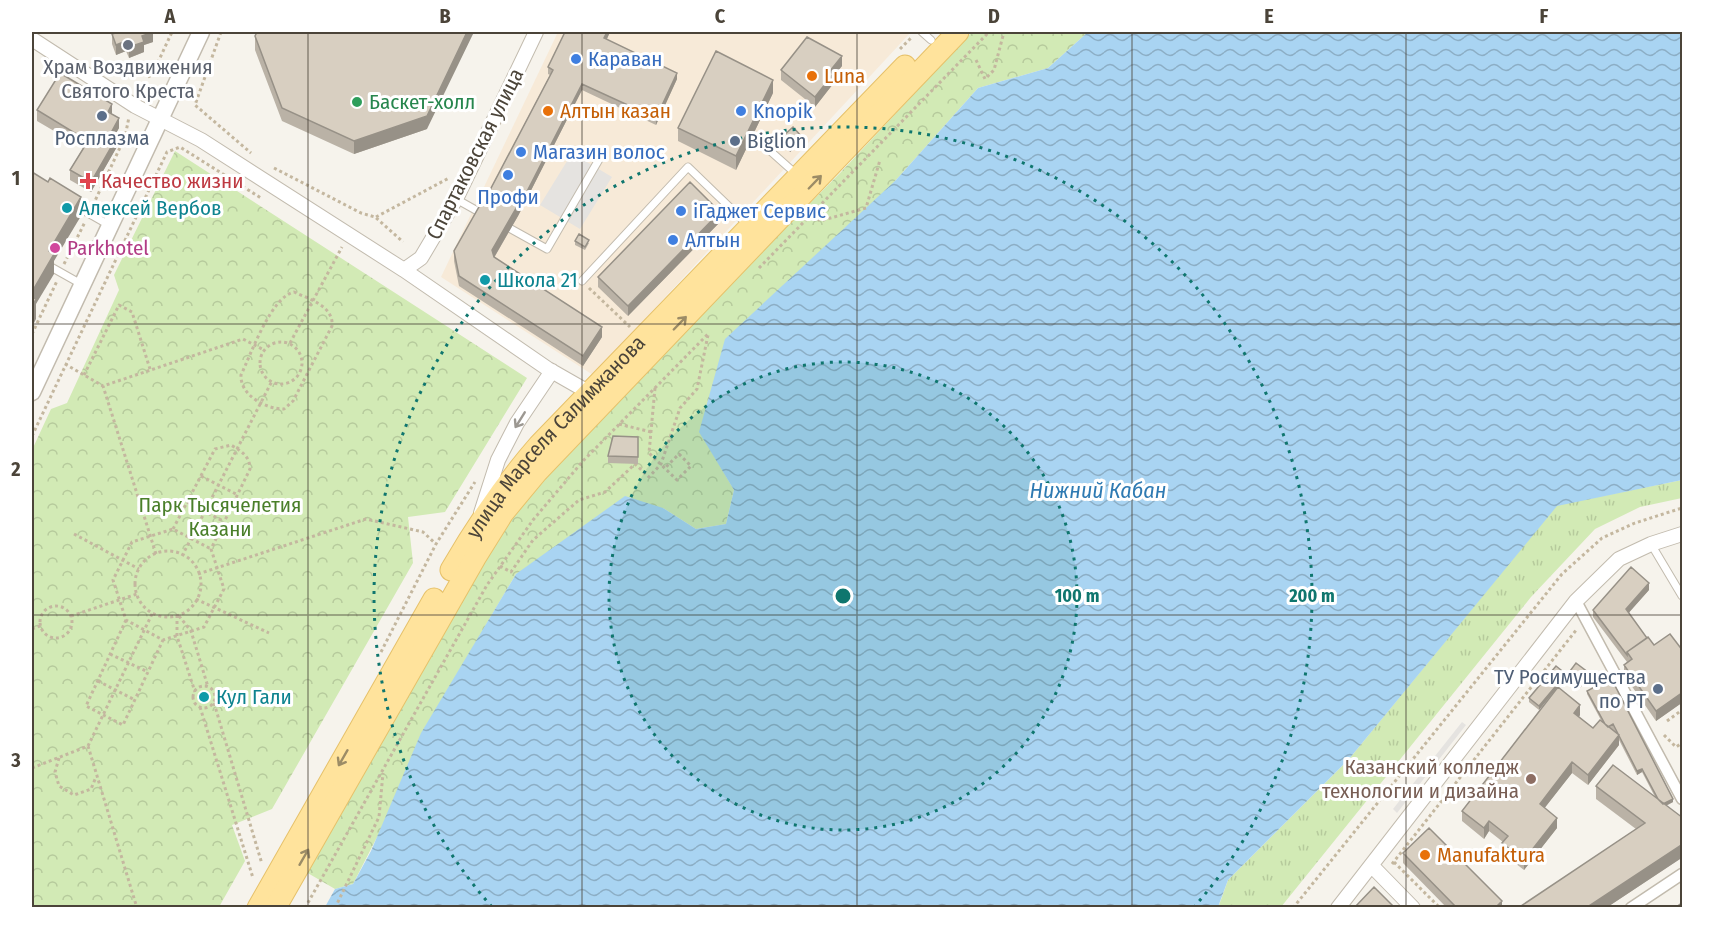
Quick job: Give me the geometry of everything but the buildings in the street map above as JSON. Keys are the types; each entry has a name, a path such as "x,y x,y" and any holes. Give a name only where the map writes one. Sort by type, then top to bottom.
{"main road":[{"path":"276,908 475,558 503,513 552,456 958,32"},
{"name":"улица Марселя Салимжанова","path":"258,908 477,525 507,481 931,34"}],"street":[{"path":"32,392 201,32"},
{"name":"Спартаковская улица","path":"404,270 421,258 456,199 536,32"},
{"path":"32,39 123,98 201,140 404,270 552,371 590,393"},
{"path":"477,525 498,460 517,423 552,371"},
{"path":"1338,908 1576,601 1619,559 1650,544 1683,534"},
{"path":"1576,601 1683,799"},
{"path":"1372,866 1413,908"},
{"path":"1631,908 1683,874"}],"lane":[{"path":"768,149 798,176"},
{"path":"511,228 547,249 601,156"},
{"path":"582,281 688,167 749,225"},
{"path":"456,199 482,213"},
{"path":"69,202 111,226"},
{"path":"51,267 83,285"},
{"path":"1650,544 1683,596"}],"path":[{"path":"148,77 152,75 172,32"},
{"path":"221,32 195,105 259,160"},
{"path":"755,272 989,32"},
{"path":"976,60 985,79 994,70 1004,32"},
{"path":"32,334 125,137 129,116"},
{"path":"32,436 166,152 180,147"},
{"path":"813,214 820,221 866,208 880,160"},
{"path":"270,166 361,213 375,217 404,242"},
{"path":"375,217 439,186 454,175"},
{"path":"290,344 342,247"},
{"path":"582,281 633,330"},
{"path":"294,292 313,301 324,307 333,322 289,407 276,409 246,393 241,382 241,375 281,298 294,292"},
{"path":"84,375 119,305 132,312 150,369"},
{"path":"305,908 487,585 500,566 533,520 619,424 708,333 698,389 680,408 662,464 649,477 635,464 605,492 579,500 533,540 511,572 500,566"},
{"path":"103,386 243,339 264,350"},
{"path":"274,343 290,344 300,356 299,372 288,382 272,381 261,370 261,357 264,350 274,343"},
{"path":"65,364 103,386 156,554"},
{"path":"299,372 307,375"},
{"path":"182,556 272,381"},
{"path":"656,386 649,453 677,480 691,466 679,454 665,468"},
{"path":"619,424 651,432"},
{"path":"173,529 218,447 231,445 246,456 250,464 211,549 224,589 204,627 163,640 126,620 119,600 113,580 132,542 173,529 211,549"},
{"path":"201,476 236,494"},
{"path":"187,502 223,521"},
{"path":"1293,908 1562,574 1602,538 1635,523 1683,508"},
{"path":"198,574 366,519 423,532 436,543"},
{"path":"74,534 139,569"},
{"path":"171,550 182,556 194,562 202,587 190,611 165,619 141,606 133,581 146,558 171,550"},
{"path":"71,616 137,594"},
{"path":"196,599 269,633"},
{"path":"59,606 71,616 72,625 68,633 60,638 45,634 40,626 40,619 44,611 51,607 59,606"},
{"path":"32,768 88,746 153,612"},
{"path":"177,615 190,631 208,687 215,695 214,703 262,864"},
{"path":"177,615 177,636 195,692 194,701 200,707 253,878"},
{"path":"126,620 86,706 103,716 123,725 163,640"},
{"path":"32,629 40,626"},
{"path":"1383,876 1580,626"},
{"path":"110,654 148,672"},
{"path":"98,681 135,700"},
{"path":"195,692 201,687 208,687"},
{"path":"200,707 208,708 214,703"},
{"path":"1667,722 1683,710"},
{"path":"1661,732 1676,747 1683,743"},
{"path":"88,746 137,908"},
{"path":"60,757 55,772 59,786 74,795 91,789 97,776"},
{"path":"335,908 379,817 383,771"},
{"path":"1394,862 1440,908"}],"shaded area":[{"path":"558,32 911,32 593,375 441,277"},
{"path":"572,153 612,177 580,229 540,205"},
{"path":"1462,722 1466,725 1397,813 1393,809"}],"green space":[{"path":"972,32 1088,32 1048,68 978,88 896,180 700,432 734,490 726,524 696,529 663,508 516,574 487,623 353,884 335,889 306,872 455,606 515,514 578,437 842,171"},
{"name":"Парк Тысячелетия Казани","path":"175,151 527,378 445,512 408,517 413,563 272,809 232,825 245,861 219,907 32,907 32,450 51,409 67,403 119,290 114,275"},
{"path":"1682,480 1682,498 1640,507 1595,529 1531,597 1281,907 1218,908 1228,880 1349,759 1557,505"}],"water":[{"name":"Нижний Кабан","path":"1088,32 1682,32 1682,480 1557,506 1349,759 1228,880 1218,907 325,907 335,889 353,884 371,851 421,733 516,574 625,496 663,508 696,529 726,524 734,490 699,432 725,339 896,180 978,88 1048,68"}],"place":[{"name":"Храм Воздвижения Святого Креста","path":"128,45"},
{"name":"Караван","path":"576,59"},
{"name":"Luna","path":"812,76"},
{"name":"Баскет-холл","path":"357,102"},
{"name":"Алтын казан","path":"548,111"},
{"name":"Knopik","path":"741,111"},
{"name":"Росплазма","path":"102,116"},
{"name":"Biglion","path":"735,141"},
{"name":"Магазин волос","path":"521,152"},
{"name":"Профи","path":"508,175"},
{"name":"Качество жизни","path":"88,181"},
{"name":"Алексей Вербов","path":"67,208"},
{"name":"iГаджет Сервис","path":"681,211"},
{"name":"Алтын","path":"673,240"},
{"name":"Parkhotel","path":"55,248"},
{"name":"Школа 21","path":"485,280"},
{"name":"ТУ Росимущества по РТ","path":"1658,689"},
{"name":"Кул Гали","path":"204,697"},
{"name":"Казанский колледж технологии и дизайна","path":"1531,779"},
{"name":"Manufaktura","path":"1425,855"}]}
